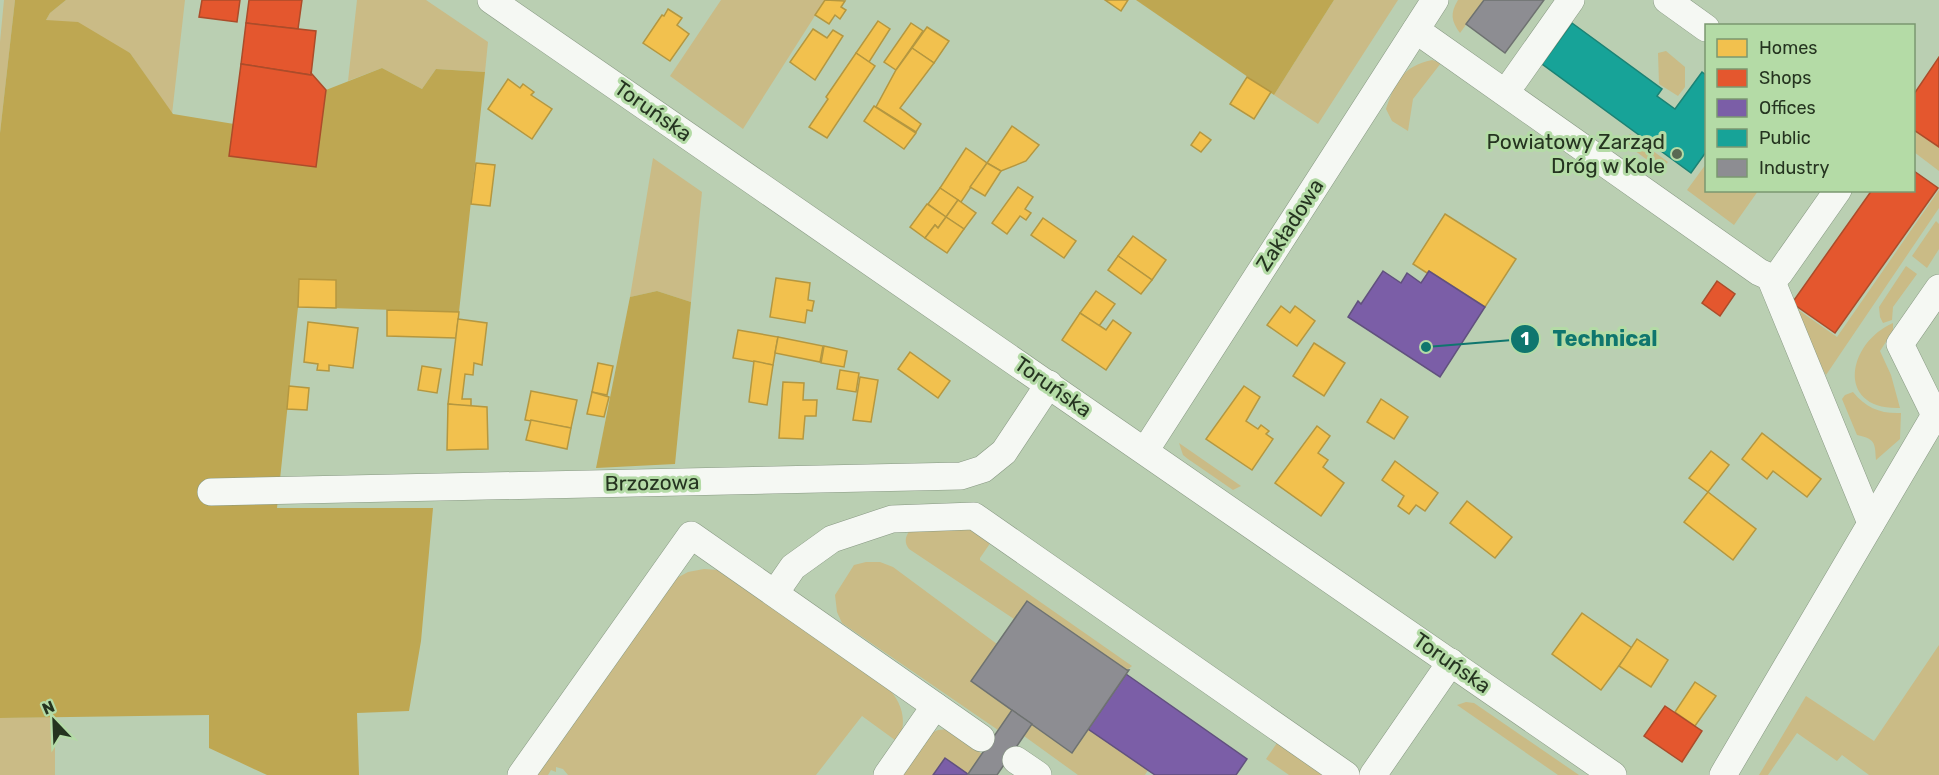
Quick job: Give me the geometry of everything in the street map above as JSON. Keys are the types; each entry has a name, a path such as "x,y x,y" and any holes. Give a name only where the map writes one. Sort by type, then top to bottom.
{"street":[{"name":"Zakładowa","path":"1145,451 1435,0"},
{"path":"1506,92 1571,0"},
{"path":"1667,0 1705,27"},
{"name":"Toruńska","path":"503,3 1613,775"},
{"path":"1416,30 1759,272 1770,277 1779,274 1837,192"},
{"path":"1770,277 1871,523"},
{"path":"1723,775 1937,415 1900,344 1939,288"},
{"name":"Brzozowa","path":"212,492 961,476 983,469 1004,452 1049,384"},
{"path":"775,593 793,567 832,539 892,519 974,516 1346,775"},
{"path":"521,775 691,535 981,738"},
{"path":"1373,775 1451,662"},
{"path":"887,775 935,706"},
{"path":"1016,760 1038,775"}],"shaded area":[{"path":"4,0 15,0 0,133 0,42"},
{"path":"15,0 66,0 50,13 46,20 78,22 130,53 173,114 234,124 230,156 316,166 326,90 382,68 422,89 436,69 485,72 459,312 298,307 277,508 433,508 421,641 409,711 357,713 359,775 267,775 209,748 209,715 0,718 0,133"},
{"path":"66,0 185,0 172,114 130,53 46,20 50,13"},
{"path":"357,0 426,0 488,42 485,72 436,69 422,89 382,68 348,81"},
{"path":"721,0 825,0 743,129 670,76"},
{"path":"1136,0 1334,0 1274,95"},
{"path":"1334,0 1398,0 1318,124 1274,95"},
{"path":"1458,0 1484,0 1460,33 1453,17"},
{"path":"1666,51 1685,67 1685,87 1678,96 1659,84 1658,53"},
{"path":"1432,60 1441,63 1413,99 1408,131 1392,121 1386,109 1397,83 1407,71"},
{"path":"1915,131 1939,147 1939,171 1915,153"},
{"path":"1630,134 1668,162 1661,170 1623,142"},
{"path":"653,158 702,192 691,302 657,291 630,297"},
{"path":"1705,165 1705,192 1757,192 1734,225 1687,190"},
{"path":"1939,190 1939,208 1826,375 1792,309 1794,307 1837,337"},
{"path":"1936,221 1939,224 1939,249 1927,268 1912,256"},
{"path":"1906,266 1917,274 1893,307 1892,320 1883,323 1879,307"},
{"path":"657,291 691,302 675,464 596,468 630,297"},
{"path":"1893,323 1893,331 1880,351 1891,375 1900,408 1879,406 1865,398 1857,387 1855,374 1858,359 1866,345 1877,332"},
{"path":"1853,392 1874,409 1901,413 1900,439 1876,460 1873,442 1857,435 1842,399"},
{"path":"1179,443 1241,486 1233,490 1188,459 1183,455"},
{"path":"970,528 991,542 980,560 1132,666 1127,670 1027,601 1014,619 909,549 906,542 910,530"},
{"path":"880,562 893,567 997,644 971,681 1012,710 998,730 842,623 837,612 835,595 854,565"},
{"path":"704,569 718,570 885,684 896,698 902,712 903,726 899,743 862,716 816,775 568,775 563,769 556,767 556,772 551,770 548,775 535,775 675,579 688,572"},
{"path":"1939,645 1939,775 1869,775 1842,755 1837,761 1797,733 1768,775 1759,775 1806,696 1874,741"},
{"path":"1466,702 1474,703 1579,775 1558,775 1457,705"},
{"path":"55,717 55,775 0,775 0,718"},
{"path":"1032,724 1071,753 1088,729 1148,770 1145,775 1078,775 1024,736"},
{"path":"948,729 982,754 968,774 945,758 933,775 900,775 929,734"},
{"path":"1277,743 1325,775 1289,775 1266,759"}],"building: Homes":[{"path":"825,0 845,1 841,7 846,10 840,19 835,15 829,24 815,15"},
{"path":"1105,0 1128,0 1121,11"},
{"path":"668,9 682,18 677,25 689,34 670,61 643,43"},
{"path":"878,21 890,29 869,62 856,53"},
{"path":"911,23 923,31 896,70 884,62"},
{"path":"927,27 949,41 934,63 912,48"},
{"path":"813,29 827,38 833,30 843,36 815,80 790,62"},
{"path":"912,48 934,63 900,108 921,124 916,132 876,107 896,70"},
{"path":"856,53 875,66 827,138 809,127"},
{"path":"1247,77 1271,92 1254,119 1230,104"},
{"path":"508,79 520,88 523,84 534,92 531,95 552,109 532,139 488,109"},
{"path":"874,106 916,133 904,149 864,121"},
{"path":"1012,126 1039,145 1026,161 1001,171 987,163"},
{"path":"1200,132 1211,140 1201,152 1191,145"},
{"path":"966,148 987,163 961,202 940,188"},
{"path":"476,163 495,165 490,206 471,204"},
{"path":"987,163 1001,171 985,196 970,187"},
{"path":"1018,187 1033,197 1025,209 1031,213 1026,220 1020,216 1007,234 992,223"},
{"path":"940,188 958,200 946,217 928,204"},
{"path":"958,200 976,213 964,229 946,217"},
{"path":"927,204 946,217 938,228 935,225 925,238 910,227"},
{"path":"1445,214 1516,259 1485,307 1429,271 1427,273 1413,264"},
{"path":"946,217 964,229 947,253 925,238 935,225 938,228"},
{"path":"1043,218 1076,241 1064,258 1031,235"},
{"path":"1133,236 1166,260 1152,280 1118,256"},
{"path":"1118,256 1152,280 1141,294 1108,270"},
{"path":"776,278 810,283 808,300 814,301 812,311 807,310 805,323 770,317"},
{"path":"299,279 336,280 336,308 298,307"},
{"path":"1096,291 1115,304 1099,326 1080,313"},
{"path":"1281,306 1290,313 1295,306 1315,321 1297,346 1267,325"},
{"path":"387,310 459,312 456,338 387,336"},
{"path":"1080,313 1106,330 1113,320 1131,333 1106,370 1062,340"},
{"path":"458,319 487,323 482,365 474,363 473,375 465,374 462,399 471,399 471,407 448,404"},
{"path":"308,322 358,328 353,368 329,365 329,371 317,370 318,364 304,362"},
{"path":"738,330 778,337 773,365 733,358"},
{"path":"778,337 823,346 820,362 775,353"},
{"path":"1314,343 1345,363 1324,396 1293,376"},
{"path":"824,346 847,351 844,367 821,363"},
{"path":"910,352 950,381 938,398 898,369"},
{"path":"754,361 773,365 767,405 749,402"},
{"path":"598,363 613,366 607,395 592,392"},
{"path":"422,366 441,369 437,393 418,390"},
{"path":"840,370 859,373 856,392 837,389"},
{"path":"860,377 878,380 871,422 853,420"},
{"path":"783,382 804,383 803,400 817,400 816,416 805,416 803,439 779,438"},
{"path":"289,386 309,388 307,410 287,409"},
{"path":"1244,386 1260,397 1246,421 1258,429 1261,425 1269,431 1266,434 1273,439 1252,470 1206,439"},
{"path":"531,391 577,400 571,428 525,420"},
{"path":"592,392 609,397 604,417 587,414"},
{"path":"1381,399 1408,417 1394,439 1367,422"},
{"path":"448,404 487,407 488,449 447,450"},
{"path":"531,420 571,428 567,449 526,440"},
{"path":"1317,426 1330,436 1318,453 1328,460 1323,467 1344,483 1321,516 1275,483"},
{"path":"1762,433 1821,479 1807,497 1773,471 1767,479 1742,459"},
{"path":"1711,451 1729,465 1708,492 1689,478"},
{"path":"1395,461 1438,493 1425,511 1416,505 1409,514 1398,506 1404,496 1382,480"},
{"path":"1708,492 1756,529 1733,560 1684,522"},
{"path":"1467,501 1512,537 1495,558 1450,523"},
{"path":"1582,613 1632,648 1601,690 1552,654"},
{"path":"1637,639 1668,660 1651,687 1619,666"},
{"path":"1695,682 1716,696 1695,726 1675,712"}],"building: Shops":[{"path":"202,0 240,0 237,22 199,17"},
{"path":"249,0 302,0 298,29 246,23"},
{"path":"246,23 316,31 311,75 241,64"},
{"path":"1939,57 1939,147 1915,131 1915,93"},
{"path":"241,64 311,75 311,73 326,90 316,167 229,156"},
{"path":"1915,172 1938,188 1835,333 1792,303 1871,192 1915,192"},
{"path":"1717,281 1735,294 1720,316 1702,303"},
{"path":"1665,706 1702,731 1682,762 1644,736"}],"building: Offices":[{"path":"1383,271 1401,283 1407,273 1421,283 1429,271 1485,307 1440,377 1348,317 1358,301 1361,304"},
{"path":"1126,674 1247,759 1236,775 1155,775 1088,729"},
{"path":"945,758 968,774 970,775 933,775"}],"building: Public":[{"path":"1572,23 1662,89 1657,96 1675,109 1702,72 1705,74 1705,153 1691,173 1542,64"}],"building: Industry":[{"path":"1484,0 1544,0 1505,53 1466,24"},
{"path":"1027,601 1129,670 1072,753 971,681"},
{"path":"1012,710 1032,724 997,775 968,774"}],"place":[{"name":"Powiatowy Zarząd Dróg w Kole","path":"1677,154"},
{"name":"Technical","path":"1426,347"}]}
